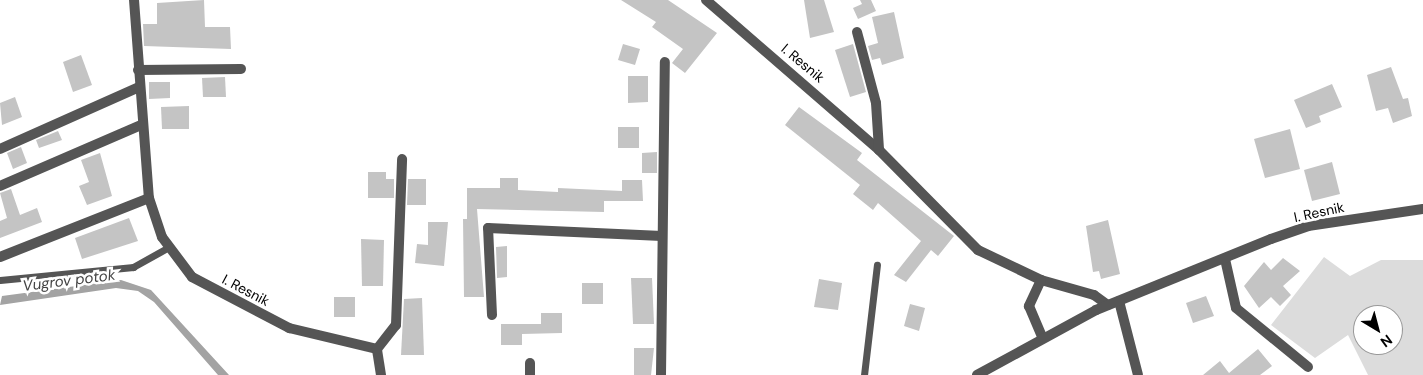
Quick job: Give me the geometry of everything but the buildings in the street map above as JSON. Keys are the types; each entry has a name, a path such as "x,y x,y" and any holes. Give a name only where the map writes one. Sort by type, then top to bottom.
{"street":[{"name":"I. Resnik","path":"134,0 141,125 149,198 156,227 169,246 192,277 289,328 377,349"},
{"name":"I. Resnik","path":"706,0 880,150 978,250 1040,280 1094,295 1108,305"},
{"path":"857,32 876,103 880,150"},
{"path":"661,375 665,62"},
{"path":"138,70 241,69"},
{"path":"0,149 139,87"},
{"path":"0,186 141,125"},
{"path":"381,375 377,349 396,324 402,159"},
{"path":"0,257 149,198"},
{"name":"I. Resnik","path":"977,375 1042,337 1108,305 1308,226 1423,209"},
{"path":"492,315 488,228 662,236"},
{"path":"1225,259 1236,308 1308,367"},
{"path":"1040,280 1029,306 1042,337"},
{"path":"1119,301 1138,375"},
{"path":"530,363 530,375"}],"lane":[{"path":"0,279 133,267 169,246"},
{"path":"864,375 877,265"}],"shaded area":[{"path":"1324,257 1350,276 1381,260 1423,260 1423,375 1368,375 1358,355 1403,355 1403,305 1353,305 1353,345 1348,335 1315,358 1271,325"},
{"path":"121,280 151,290 229,375 218,375 154,302 138,291 116,288 0,305 2,296"}],"water label":[{"name":"Vugrov potok","path":"69,281"}]}
